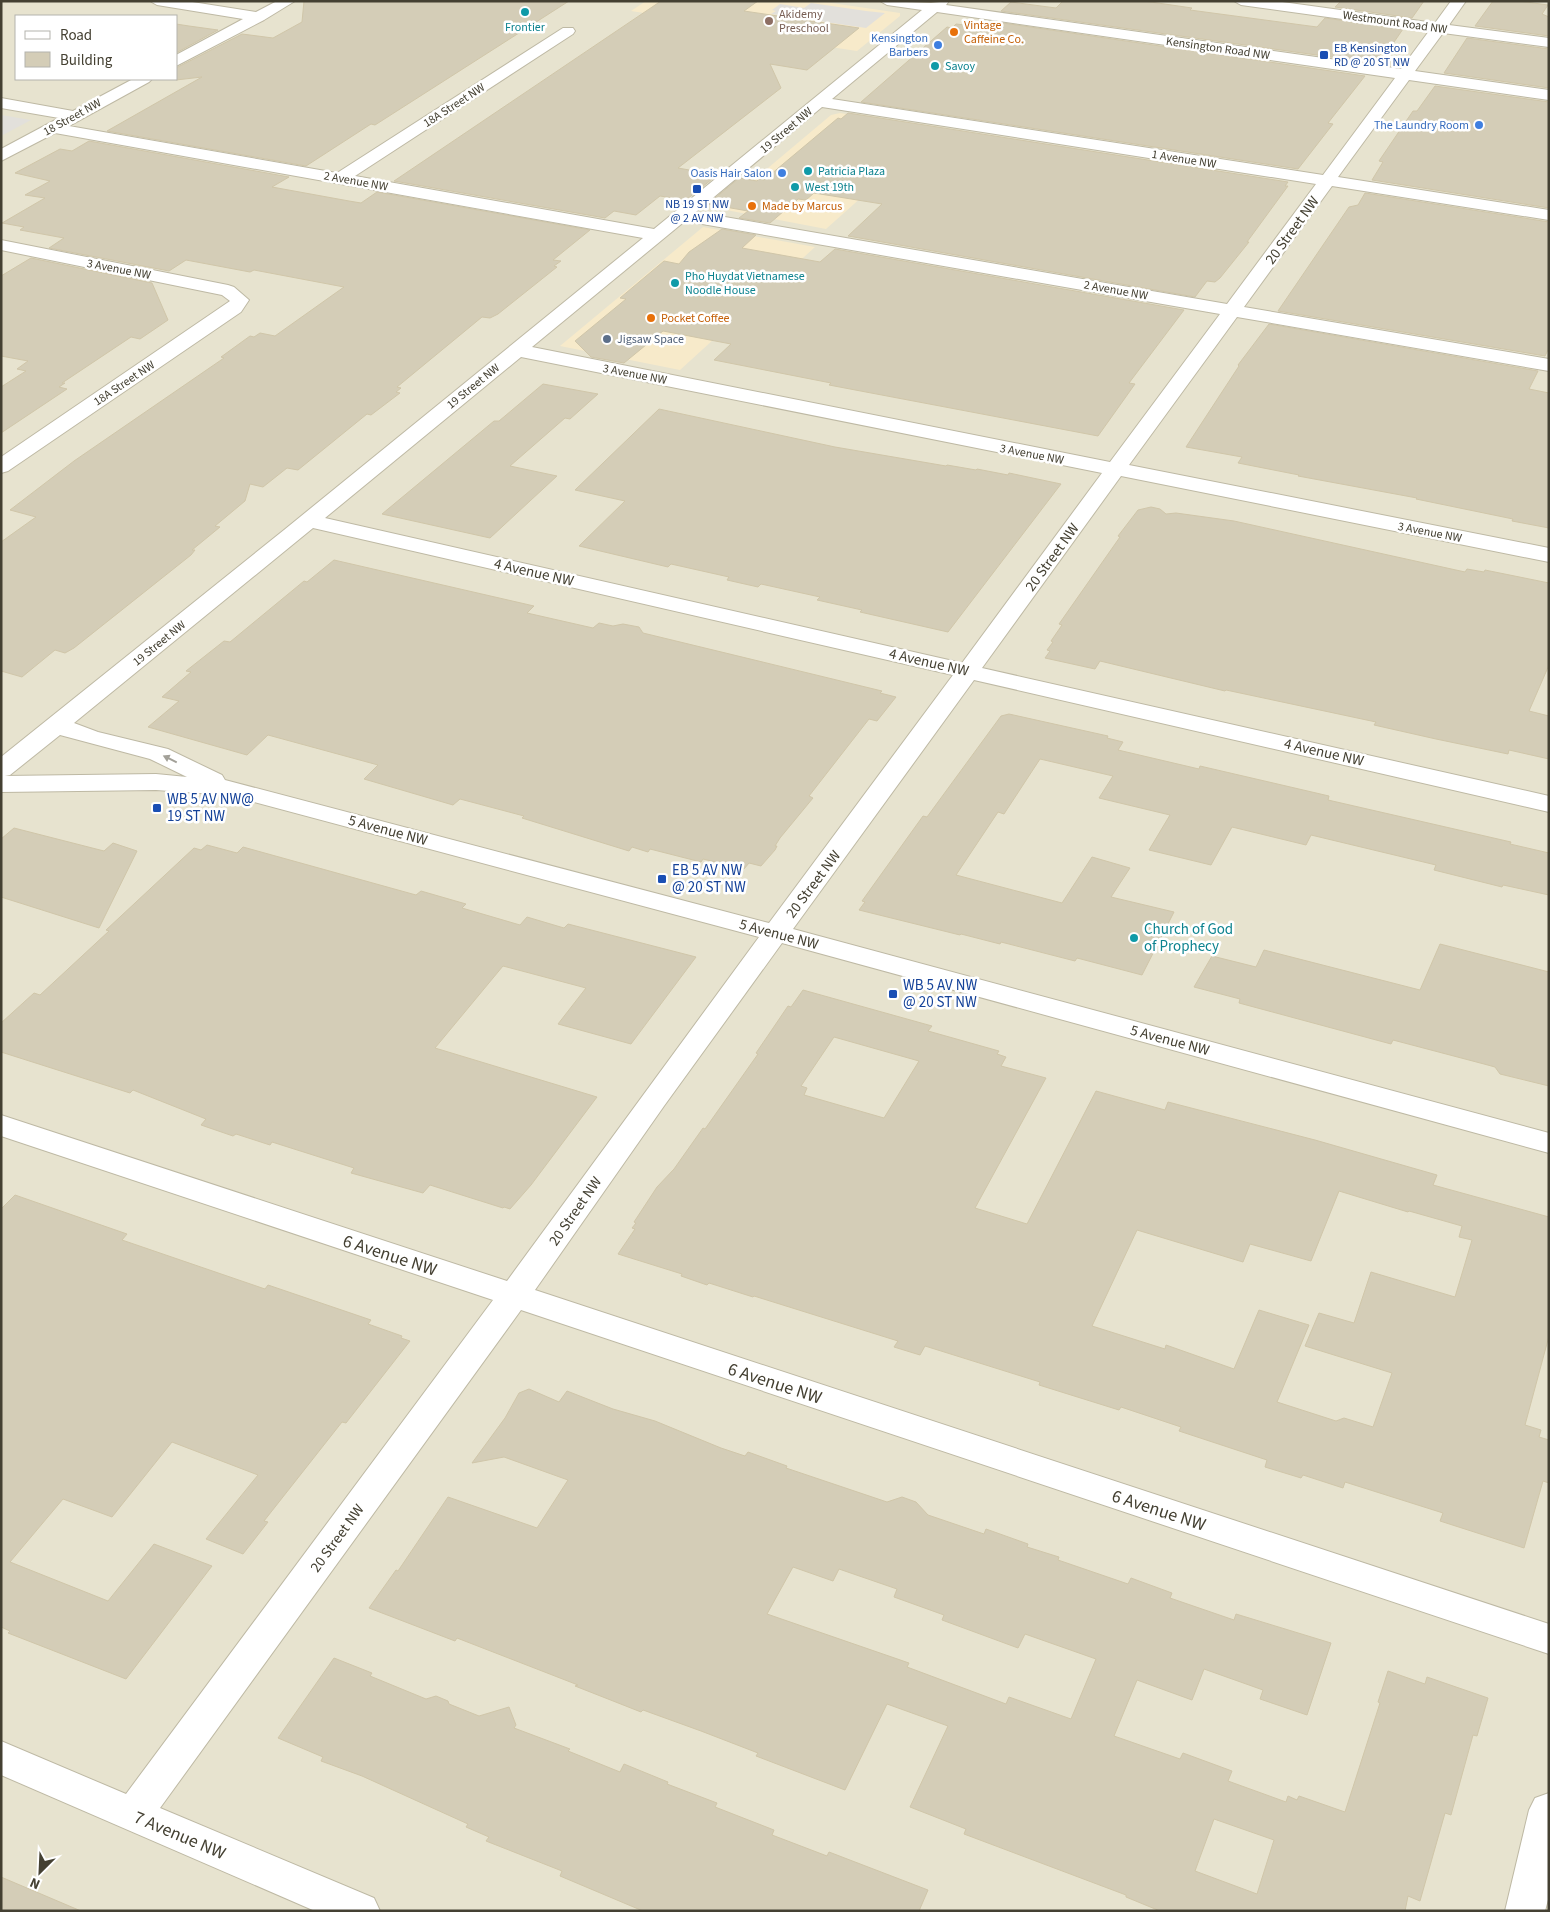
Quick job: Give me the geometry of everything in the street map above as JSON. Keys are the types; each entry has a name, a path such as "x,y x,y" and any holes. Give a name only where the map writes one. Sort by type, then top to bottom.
{"street":[{"path":"156,1 259,17"},
{"path":"178,60 288,1"},
{"name":"Kensington Road NW","path":"887,1 938,5 1549,95"},
{"name":"Westmount Road NW","path":"1241,1 1549,42"},
{"name":"20 Street NW","path":"134,1815 513,1297 654,1099 969,672 1114,470 1234,310 1459,1"},
{"name":"19 Street NW","path":"1,770 684,215 938,5"},
{"name":"18A Street NW","path":"339,178 568,31"},
{"name":"18 Street NW","path":"1,156 142,80"},
{"name":"1 Avenue NW","path":"820,102 1549,216"},
{"path":"1,103 75,116"},
{"name":"2 Avenue NW","path":"53,128 658,235"},
{"name":"2 Avenue NW","path":"684,215 1549,365"},
{"name":"3 Avenue NW","path":"1,245 228,291 235,296"},
{"name":"18A Street NW","path":"1,467 234,308 240,300 235,296"},
{"name":"3 Avenue NW","path":"516,350 1549,555"},
{"name":"4 Avenue NW","path":"309,521 1549,804"},
{"path":"57,726 90,737 159,754 229,788"},
{"name":"5 Avenue NW","path":"1,784 156,782 229,788 776,933 1549,1143"},
{"name":"6 Avenue NW","path":"1,1126 1549,1639"},
{"name":"7 Avenue NW","path":"1,1757 360,1911"},
{"path":"1525,1911 1549,1810"}],"shaded area":[{"path":"1,1 1549,1 1549,1911 1,1911"},
{"path":"646,1 818,1 900,13 900,16 857,51 730,32 735,27 631,11"},
{"path":"811,3 885,13 866,28 771,14 776,11 772,10 780,4 804,8"},
{"path":"840,113 938,129 826,229 721,209 831,115"},
{"path":"1,115 31,120 1,136"},
{"path":"703,227 815,247 680,370 560,346"}],"building":[{"path":"304,1 569,1 375,125 371,124 306,166 107,131 202,77 178,80 178,67 242,34 273,38 302,22"},
{"path":"661,1 758,1 744,11 859,28 807,70 770,64 781,88 678,168 717,175 686,200 660,196 636,215 614,211 605,218 394,181"},
{"path":"1063,1 1144,1 1192,8 1190,10 1317,27 1325,18 1403,29 1392,45 1388,45 1374,63 1001,11 1011,2 1056,8"},
{"path":"1341,1 1424,1 1412,18 1335,7"},
{"path":"1493,1 1519,1 1548,5 1542,14 1549,17 1549,36 1475,26"},
{"path":"989,21 1365,76 1328,123 1333,124 1298,169 861,102 947,27 952,28 956,24 982,27"},
{"path":"178,24 218,30 178,52"},
{"path":"1467,38 1549,49 1549,88 1444,73"},
{"path":"1435,86 1549,102 1549,208 1372,180 1383,162 1379,161 1413,111 1417,111"},
{"path":"848,113 1288,182 1285,186 1288,186 1247,242 1249,242 1220,278 1215,282 1207,281 1195,297 848,236 882,204 814,193 806,200 798,199 770,223 739,218 748,211 708,204 739,178 757,181 759,179 764,180 838,118 841,119"},
{"path":"89,141 289,177 272,187 349,201 361,203 377,192 590,230 553,260 561,261 554,266 557,267 498,314 490,318 482,317 397,387 401,388 396,392 400,393 371,415 367,414 298,470 287,468 263,487 250,484 245,501 215,526 220,527 192,550 195,550 191,555 74,648 65,653 55,650 22,677 1,671 1,542 36,517 10,510 74,461 224,358 221,357 250,336 254,337 260,333 275,336 344,287 254,270 250,272 186,260 169,271 49,248 64,238 20,230 24,227 2,223 45,198 25,195 50,181 15,173 60,149 72,151"},
{"path":"1365,193 1549,222 1549,348 1545,356 1278,311 1349,207 1358,205"},
{"path":"722,229 756,235 742,248 820,262 835,249 1184,310 1129,383 1135,384 1098,436 829,385 831,383 714,360 731,344 663,331 624,363 591,357 575,341 626,299 620,298 664,261 679,264 689,252"},
{"path":"31,258 152,283 168,320 140,339 131,337 62,383 65,383 59,387 67,389 1,433 1,387 26,371 17,369 28,361 1,356 1,276"},
{"path":"1269,324 1538,371 1529,389 1549,393 1549,528 1417,498 1238,463 1242,457 1186,447 1238,365"},
{"path":"543,384 598,394 570,419 565,418 510,466 557,476 490,538 382,514 494,421 499,421"},
{"path":"659,409 835,447 946,466 1008,475 1009,473 1061,484 948,632 817,600 820,597 761,584 758,587 727,580 729,577 671,564 668,567 579,546 625,501 575,490"},
{"path":"1151,507 1160,509 1166,514 1176,513 1234,521 1465,572 1467,569 1484,572 1485,570 1549,583 1549,665 1529,711 1549,716 1549,759 1509,750 1508,754 1436,739 1374,725 1376,722 1225,691 1100,661 1095,669 1045,658 1050,651 1047,650 1053,642 1051,641 1062,625 1059,624 1120,537 1118,536 1138,510"},
{"path":"334,560 534,606 527,613 593,628 599,623 613,626 623,624 639,627 643,633 882,691 880,693 896,697 877,721 869,719 809,796 813,798 780,838 775,846 777,846 775,850 761,866 749,863 744,869 703,859 701,862 650,849 648,852 632,847 629,851 522,818 524,816 460,799 453,805 364,779 378,765 268,735 247,755 148,727 179,701 162,697 191,672 186,671 224,641 230,642 304,581 307,582"},
{"path":"1009,714 1108,736 1107,738 1123,742 1118,750 1199,769 1200,766 1329,796 1328,800 1511,842 1510,844 1549,853 1549,895 1503,885 1502,887 1434,870 1436,865 1311,835 1306,845 1232,827 1211,865 1149,850 1170,815 1099,798 1113,776 1040,759 1004,814 998,812 956,875 1062,903 1092,857 1130,868 1111,897 1174,912 1142,975 1077,958 1075,961 859,910 865,902 862,901 923,816 927,817 1001,716"},
{"path":"14,828 104,851 113,843 137,851 99,928 1,897 1,839"},
{"path":"207,845 237,853 243,847 416,895 421,891 466,904 462,908 520,925 527,917 564,928 568,924 696,957 631,1044 558,1024 586,988 503,966 435,1048 597,1097 531,1185 510,1209 430,1185 423,1193 351,1173 354,1168 272,1142 270,1145 236,1134 233,1136 201,1125 206,1119 133,1090 130,1093 1,1052 1,1023 34,993 40,995 194,848 201,850"},
{"path":"1440,944 1549,972 1549,1086 1500,1074 1495,1067 1393,1040 1391,1044 1239,1003 1240,999 1194,987 1212,956 1256,967 1264,950 1420,990"},
{"path":"803,990 932,1026 928,1031 999,1051 997,1054 1006,1057 1001,1066 1046,1078 975,1208 1027,1224 1096,1091 1165,1110 1168,1102 1315,1140 1437,1175 1433,1185 1549,1217 1549,1336 1525,1425 1541,1430 1539,1437 1549,1440 1549,1483 1543,1481 1524,1548 1440,1521 1443,1513 1345,1482 1343,1488 1303,1475 1301,1478 1265,1467 1267,1460 1179,1431 1181,1427 1121,1407 1119,1410 1039,1385 1040,1382 925,1346 920,1355 894,1347 898,1341 754,1296 709,1283 707,1285 681,1276 682,1274 618,1254 635,1229 632,1228 636,1223 634,1222 657,1187 674,1169 703,1128 705,1129 758,1054 756,1053 788,1006 791,1007","holes":["834,1037 919,1061 884,1118 804,1095 807,1088 801,1086","1339,1191 1462,1226 1459,1237 1472,1240 1455,1297 1371,1272 1354,1323 1319,1313 1305,1346 1392,1373 1373,1427 1344,1418 1336,1421 1277,1402 1309,1325 1259,1310 1234,1369 1166,1345 1165,1349 1092,1326 1137,1230 1243,1262 1250,1244 1311,1261"]},
{"path":"15,1195 127,1234 122,1240 265,1289 268,1285 371,1320 368,1324 402,1336 401,1338 410,1341 346,1423 342,1422 264,1521 268,1522 243,1554 206,1539 258,1475 172,1442 112,1517 63,1499 10,1562 108,1601 154,1544 212,1566 126,1679 8,1633 10,1631 1,1627 1,1209"},
{"path":"529,1389 559,1402 567,1391 613,1409 655,1421 721,1448 745,1456 748,1452 787,1466 786,1468 887,1502 902,1497 916,1502 928,1515 984,1534 986,1529 1028,1544 1027,1547 1059,1557 1058,1560 1128,1584 1131,1578 1172,1593 1170,1598 1234,1620 1236,1614 1331,1643 1307,1715 1260,1699 1263,1690 1204,1669 1192,1700 1137,1680 1114,1736 1180,1759 1183,1753 1232,1771 1228,1781 1286,1802 1288,1796 1297,1800 1299,1796 1345,1812 1380,1703 1378,1702 1388,1671 1425,1684 1427,1677 1488,1698 1477,1736 1473,1735 1451,1815 1445,1813 1420,1901 1408,1896 1405,1911 1160,1911 1126,1897 1126,1895 964,1834 966,1829 910,1807 948,1726 887,1704 845,1790 756,1756 758,1753 701,1731 643,1710 641,1712 575,1686 578,1685 457,1638 455,1641 369,1608 396,1570 398,1571 448,1497 537,1528 568,1480 504,1457 472,1463 505,1418 519,1393","holes":["793,1567 833,1581 839,1569 897,1589 894,1597 944,1615 942,1620 1018,1648 1025,1634 1096,1659 1071,1719 1009,1697 1006,1704 907,1667 909,1663 767,1614","1214,1819 1274,1840 1257,1894 1195,1871"]},
{"path":"334,1658 372,1673 370,1676 426,1699 436,1696 448,1701 449,1704 479,1716 509,1707 516,1725 514,1728 570,1749 568,1751 620,1772 624,1764 668,1782 667,1784 717,1803 715,1807 774,1830 772,1835 827,1856 829,1852 928,1890 919,1911 643,1911 560,1876 562,1871 486,1841 489,1837 466,1827 468,1824 362,1776 321,1761 323,1757 278,1738"},
{"path":"1,1877 81,1911 1,1911"}],"place":[{"name":"Frontier","path":"525,12"},
{"name":"Akidemy Preschool","path":"769,21"},
{"name":"Vintage Caffeine Co.","path":"954,32"},
{"name":"Kensington Barbers","path":"938,45"},
{"name":"EB Kensington RD @ 20 ST NW","path":"1324,55"},
{"name":"Savoy","path":"935,66"},
{"name":"The Laundry Room","path":"1479,125"},
{"name":"Patricia Plaza","path":"808,171"},
{"name":"Oasis Hair Salon","path":"782,173"},
{"name":"West 19th","path":"795,187"},
{"name":"NB 19 ST NW @ 2 AV NW","path":"697,189"},
{"name":"Made by Marcus","path":"752,206"},
{"name":"Pho Huydat Vietnamese Noodle House","path":"675,283"},
{"name":"Pocket Coffee","path":"651,318"},
{"name":"Jigsaw Space","path":"607,339"},
{"name":"WB 5 AV NW@ 19 ST NW","path":"157,808"},
{"name":"EB 5 AV NW @ 20 ST NW","path":"662,879"},
{"name":"Church of God of Prophecy","path":"1134,938"},
{"name":"WB 5 AV NW @ 20 ST NW","path":"893,994"}]}
